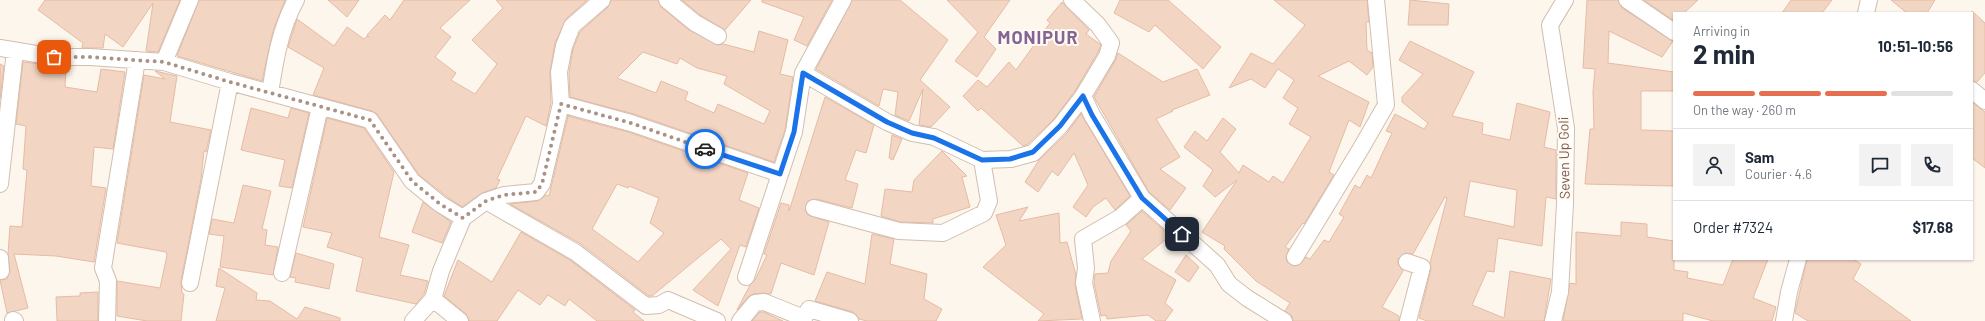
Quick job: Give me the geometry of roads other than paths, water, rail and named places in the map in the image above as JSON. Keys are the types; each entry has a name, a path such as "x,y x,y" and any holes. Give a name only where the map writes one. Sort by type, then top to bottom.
{"street":[{"path":"164,62 190,0"},
{"path":"270,93 278,45 285,30 288,14 296,0"},
{"path":"413,321 433,299 441,271 463,218 486,201 504,195 536,192 542,184 561,104 559,72 564,46 572,26 602,0"},
{"path":"667,0 695,23 718,36"},
{"path":"746,277 794,132 803,73 843,0"},
{"path":"803,73 887,122 912,133 934,138 982,160 1010,159 1033,152 1060,126 1083,96 1107,56 1110,43 1098,25 1072,0"},
{"path":"1295,257 1386,105 1376,0"},
{"name":"Seven Up Goli","path":"1553,321 1560,292 1565,204 1566,128 1550,25 1565,0"},
{"path":"1627,0 1673,31"},
{"path":"0,184 7,50 54,57 90,57 164,62 230,82 370,120 412,181 440,204 463,218"},
{"path":"107,321 108,280 103,268 137,60"},
{"path":"190,283 230,82"},
{"path":"1973,91 1985,101"},
{"path":"1083,96 1092,115 1142,198 1217,265 1229,284 1247,298 1284,321"},
{"path":"561,104 638,125 780,174"},
{"path":"282,273 320,107"},
{"path":"814,208 899,231 943,233 984,213 989,201 982,160"},
{"path":"1092,321 1084,283 1086,268 1083,239 1121,217 1142,198"},
{"path":"486,201 575,252 646,306 659,305 668,300 717,321"},
{"path":"1785,320 1789,292 1798,260"},
{"path":"1407,262 1422,267 1408,321"},
{"path":"433,299 460,321"},
{"path":"740,321 755,303 764,302 803,320 809,309 850,321"}],"district":[{"name":"MONIPUR","path":"1038,38"}]}
